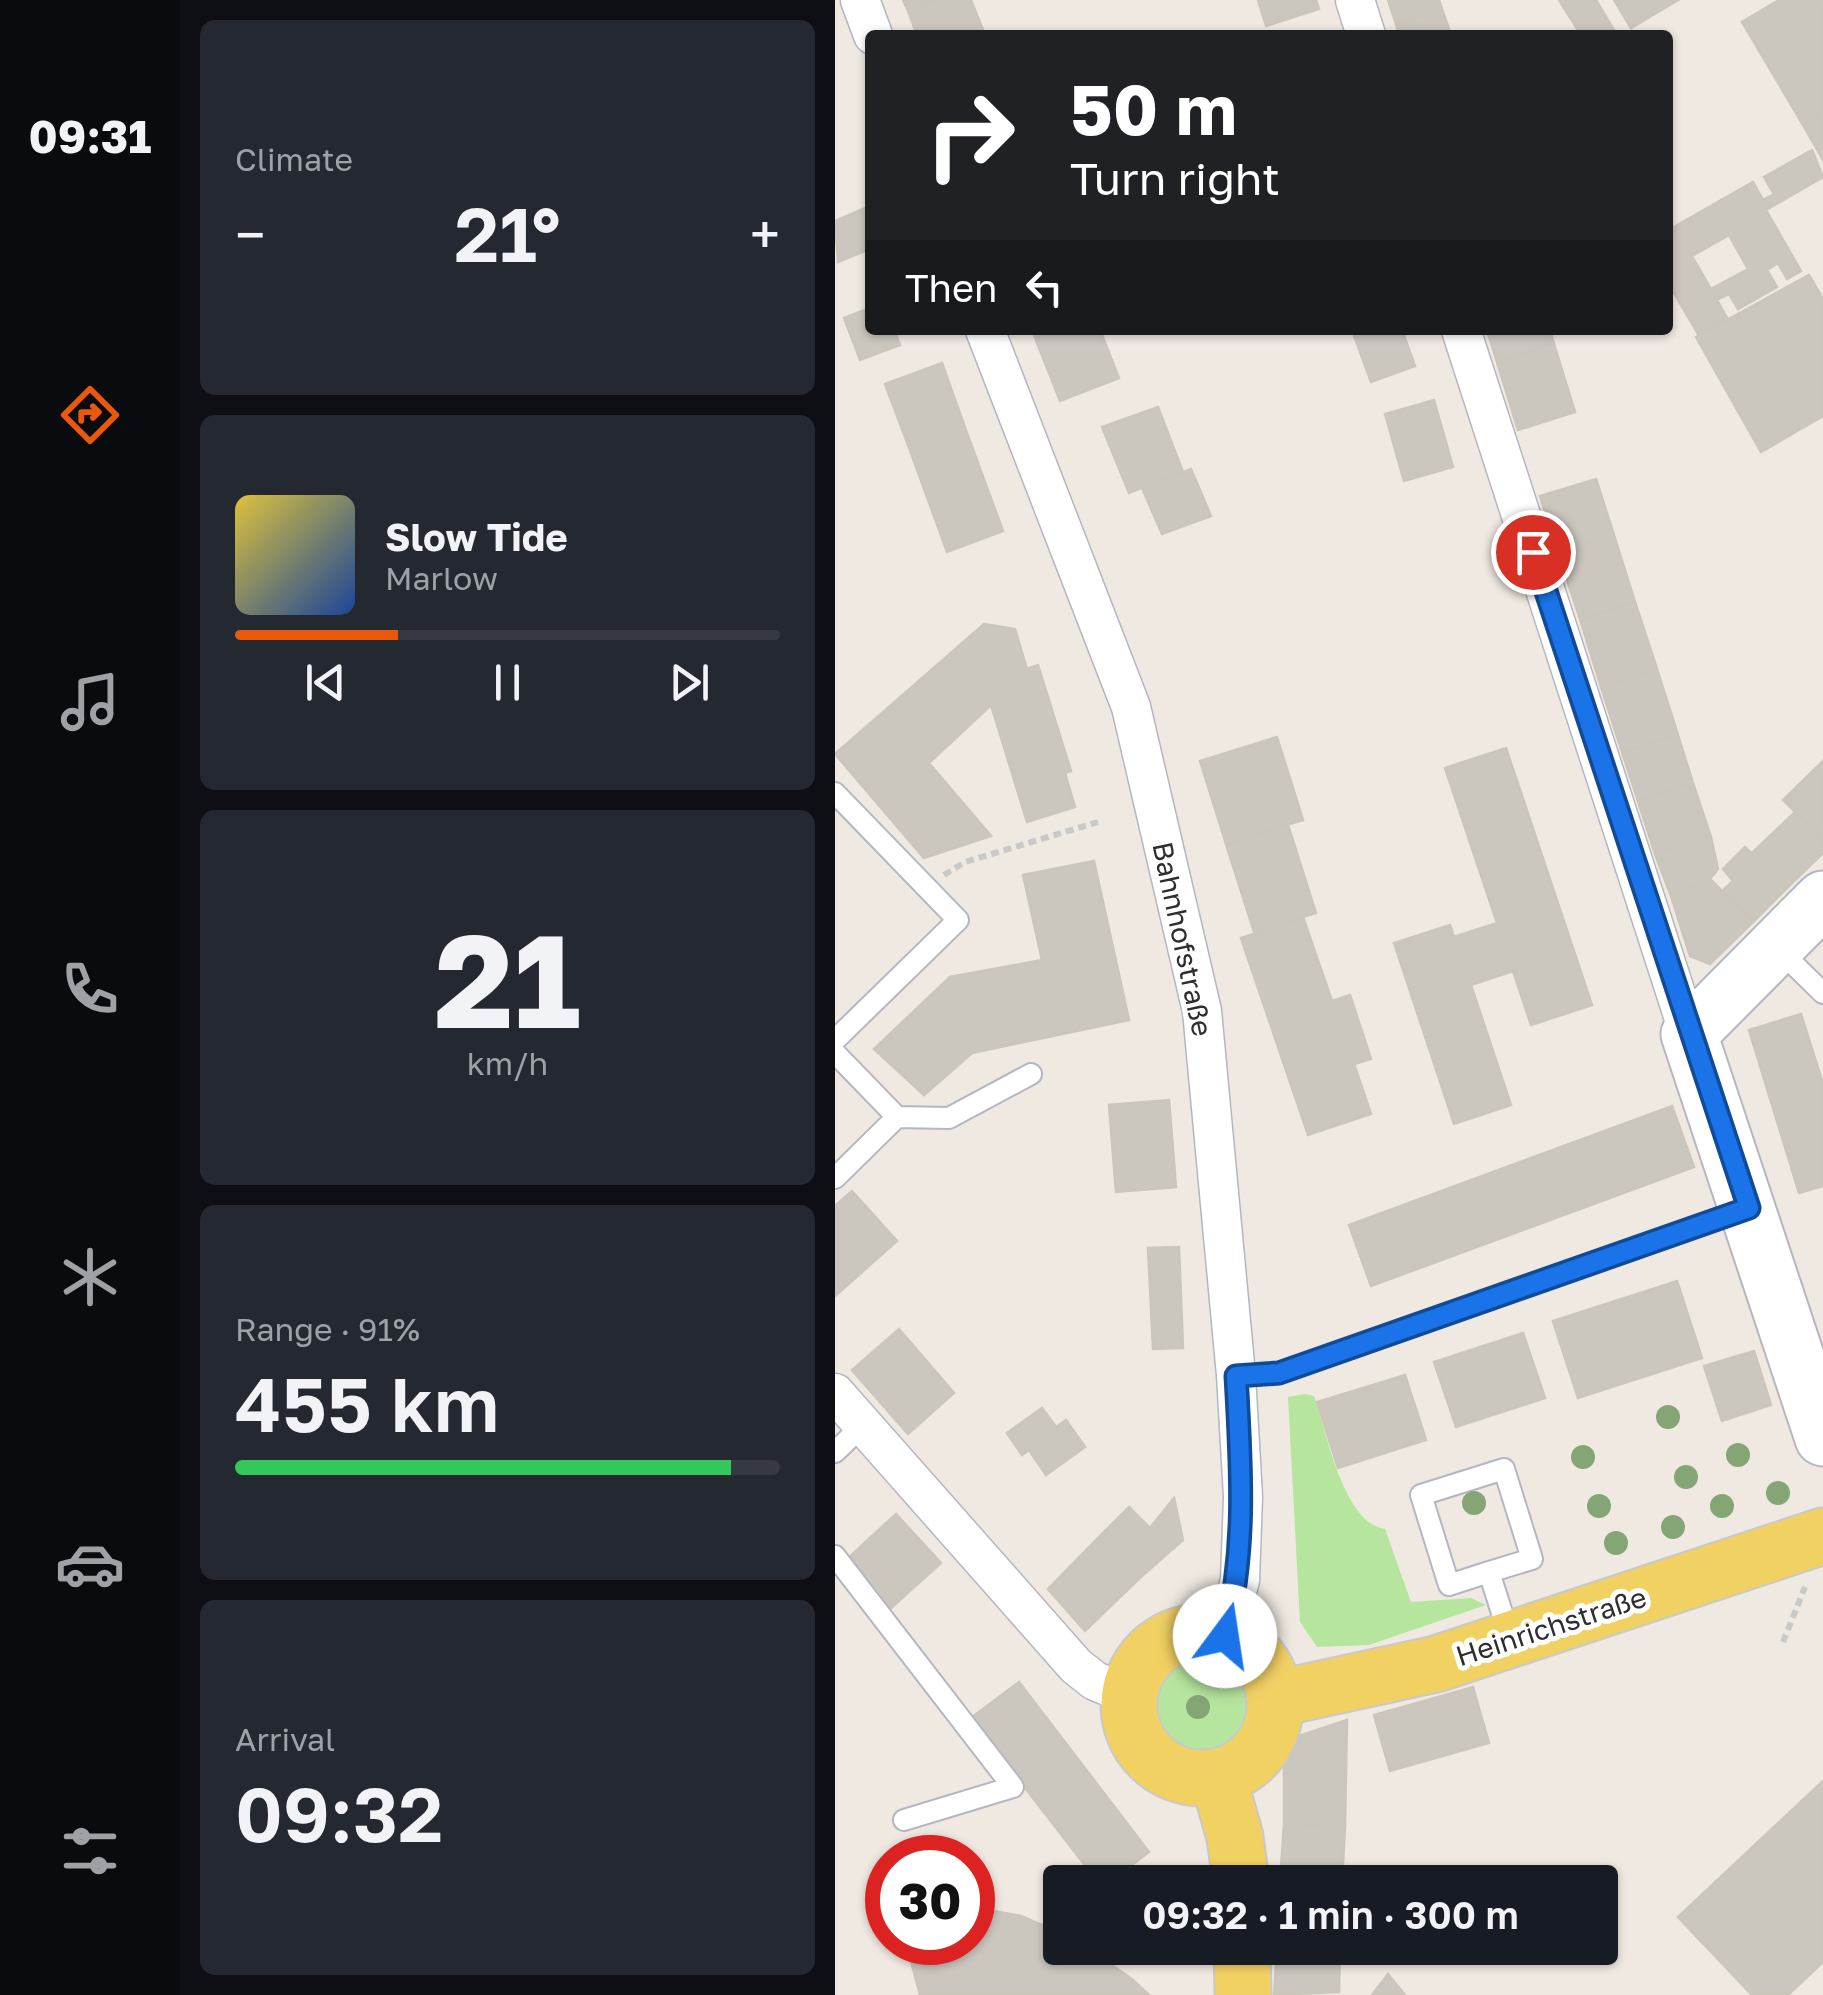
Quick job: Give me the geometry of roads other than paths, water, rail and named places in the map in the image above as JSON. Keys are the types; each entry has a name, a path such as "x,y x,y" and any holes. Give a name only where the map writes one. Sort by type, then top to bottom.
{"main road":[{"name":"Heinrichstraße","path":"1275,1700 1381,1679 1823,1536"},
{"path":"1193,1632 1225,1636 1257,1656 1267,1672 1275,1700 1273,1726 1261,1748 1242,1767 1218,1777 1189,1778 1155,1762 1133,1732 1129,1695 1140,1665 1163,1642 1193,1632"},
{"path":"1218,1777 1239,1865"},
{"path":"1242,1965 1243,1995"}],"street":[{"path":"860,0 871,30"},
{"path":"1355,0 1364,30"},
{"name":"Bahnhofstraße","path":"987,335 1131,706 1202,1012 1236,1376 1243,1497 1240,1563 1225,1636"},
{"path":"1463,335 1823,1438"},
{"path":"1689,1034 1823,899"},
{"path":"835,1392 1076,1666 1095,1681 1129,1695"}],"lane":[{"path":"835,793 958,920 835,1040"},
{"path":"1775,946 1823,993"},
{"path":"835,1053 897,1118"},
{"path":"835,1178 897,1118 949,1118 1031,1074"},
{"path":"1236,1376 1279,1373 1749,1208"},
{"path":"835,1452 864,1424"},
{"path":"1504,1470 1532,1559 1489,1572 1449,1585 1421,1496 1504,1470"},
{"path":"835,1556 1013,1787 904,1820"},
{"path":"1489,1572 1511,1640"}]}
